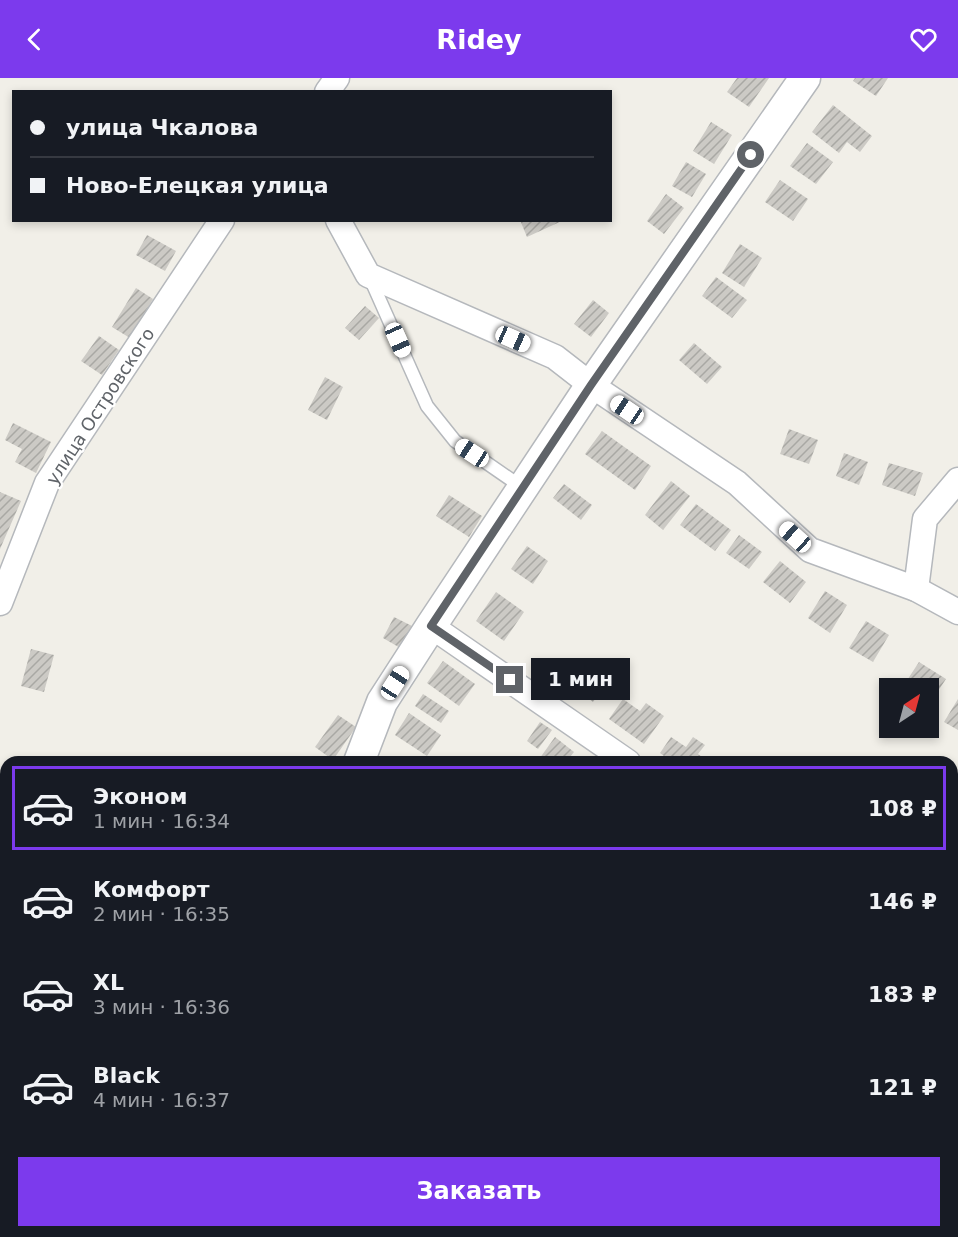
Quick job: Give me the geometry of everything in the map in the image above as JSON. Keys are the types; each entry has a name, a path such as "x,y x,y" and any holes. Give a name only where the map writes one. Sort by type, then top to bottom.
{"street":[{"path":"361,756 382,702 431,626 591,385 804,78"},
{"name":"улица Островского","path":"0,603 47,483 221,222"},
{"path":"339,222 368,275 555,357 591,385 736,483 810,550 916,589 958,612"},
{"path":"916,589 925,519 958,480"},
{"path":"431,626 619,756"}],"lane":[{"path":"368,275 427,406 455,441 523,488"}],"building":[{"path":"737,78 769,78 749,107 727,92"},
{"path":"855,78 888,78 876,96 853,81"},
{"path":"833,105 872,136 860,152 847,142 839,153 812,132"},
{"path":"711,122 732,135 714,164 693,151"},
{"path":"807,143 833,162 816,184 790,166"},
{"path":"686,162 706,174 692,197 672,186"},
{"path":"780,180 808,199 793,221 765,202"},
{"path":"666,194 684,208 664,234 647,221"},
{"path":"521,222 560,222 527,237"},
{"path":"147,235 176,251 165,271 136,255"},
{"path":"740,244 762,258 744,287 722,273"},
{"path":"716,277 747,300 732,318 702,296"},
{"path":"136,288 153,299 130,338 112,327"},
{"path":"593,300 609,313 591,337 574,324"},
{"path":"365,306 379,318 359,340 345,328"},
{"path":"99,336 119,350 102,375 81,361"},
{"path":"694,343 722,367 707,384 679,360"},
{"path":"325,377 343,387 327,420 308,410"},
{"path":"13,423 51,442 36,473 15,462 22,449 5,440"},
{"path":"789,429 818,440 809,464 780,454"},
{"path":"602,431 651,466 635,490 585,454"},
{"path":"844,453 868,462 859,485 836,476"},
{"path":"889,463 923,473 915,496 882,485"},
{"path":"671,481 690,496 663,530 645,515"},
{"path":"564,484 592,505 581,520 553,498"},
{"path":"0,492 21,501 0,549"},
{"path":"449,495 482,516 469,537 436,516"},
{"path":"696,504 731,530 715,551 680,525"},
{"path":"739,535 762,552 749,569 726,553"},
{"path":"527,546 548,561 533,584 511,569"},
{"path":"780,561 806,582 790,603 763,582"},
{"path":"825,591 847,605 830,633 808,618"},
{"path":"496,592 524,612 504,641 476,621"},
{"path":"394,617 414,627 402,649 383,638"},
{"path":"866,621 889,635 873,662 849,648"},
{"path":"31,649 54,655 44,692 21,686"},
{"path":"443,661 475,684 459,706 427,683"},
{"path":"919,662 946,679 939,690 939,678 909,678"},
{"path":"582,663 608,682 593,702 567,683"},
{"path":"423,694 449,711 441,723 415,706"},
{"path":"623,699 640,711 646,703 664,716 644,744 609,719"},
{"path":"958,699 958,730 944,722"},
{"path":"409,713 441,735 427,756 395,735"},
{"path":"338,715 356,727 336,756 327,756 315,747"},
{"path":"540,722 552,730 538,749 527,741"},
{"path":"555,737 574,752 571,756 541,756"},
{"path":"671,737 686,747 693,737 705,745 698,754 701,756 664,756 660,753"}],"route":[{"path":"510,680 431,626 591,385 751,155"}]}
